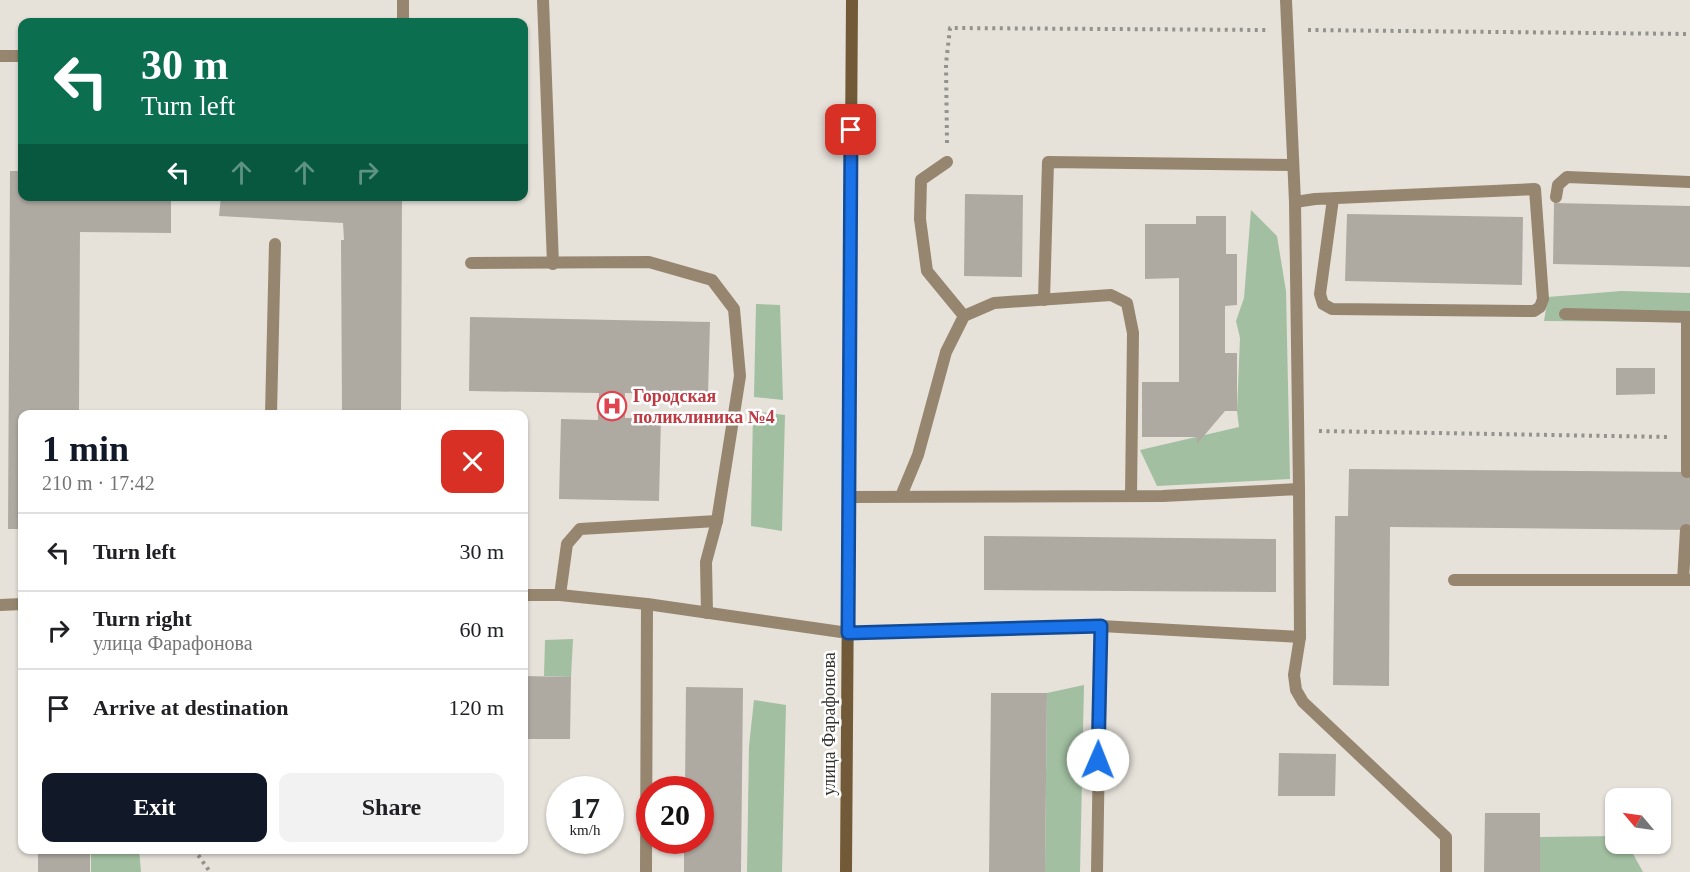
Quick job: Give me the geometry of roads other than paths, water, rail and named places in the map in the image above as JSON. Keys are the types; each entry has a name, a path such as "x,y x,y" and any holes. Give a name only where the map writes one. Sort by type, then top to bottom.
{"street":[{"name":"улица Фарафонова","path":"846,872 852,0"}],"lane":[{"path":"403,18 404,0"},
{"path":"543,0 553,264"},
{"path":"1286,0 1295,202 1299,422 1300,637 1294,675 1296,690 1303,702 1446,837 1446,872"},
{"path":"0,56 18,56"},
{"path":"947,162 921,180 920,219 927,271 964,316"},
{"path":"1044,300 1048,162 1293,165"},
{"path":"1556,196 1558,185 1567,177 1690,182"},
{"path":"1295,202 1334,199 1535,189 1543,298 1540,307 1534,311 1332,309 1323,304 1320,294 1334,199"},
{"path":"271,410 275,244"},
{"path":"471,263 649,262 711,280 734,309 740,376 717,521 706,562 707,613"},
{"path":"901,496 918,455 946,352 964,316 994,303 1111,295 1127,303 1133,333 1131,496"},
{"path":"1565,314 1688,317 1688,472"},
{"path":"849,497 1131,496 1299,489"},
{"path":"560,594 567,544 580,529 717,521"},
{"path":"1455,580 1686,580 1686,530"},
{"path":"528,595 560,594 647,604 848,633 1101,626 1300,637"},
{"path":"0,605 18,604"},
{"path":"646,872 647,604"},
{"path":"1097,872 1101,626"}],"place":[{"name":"Городская поликлиника №4","path":"612,406"}]}
